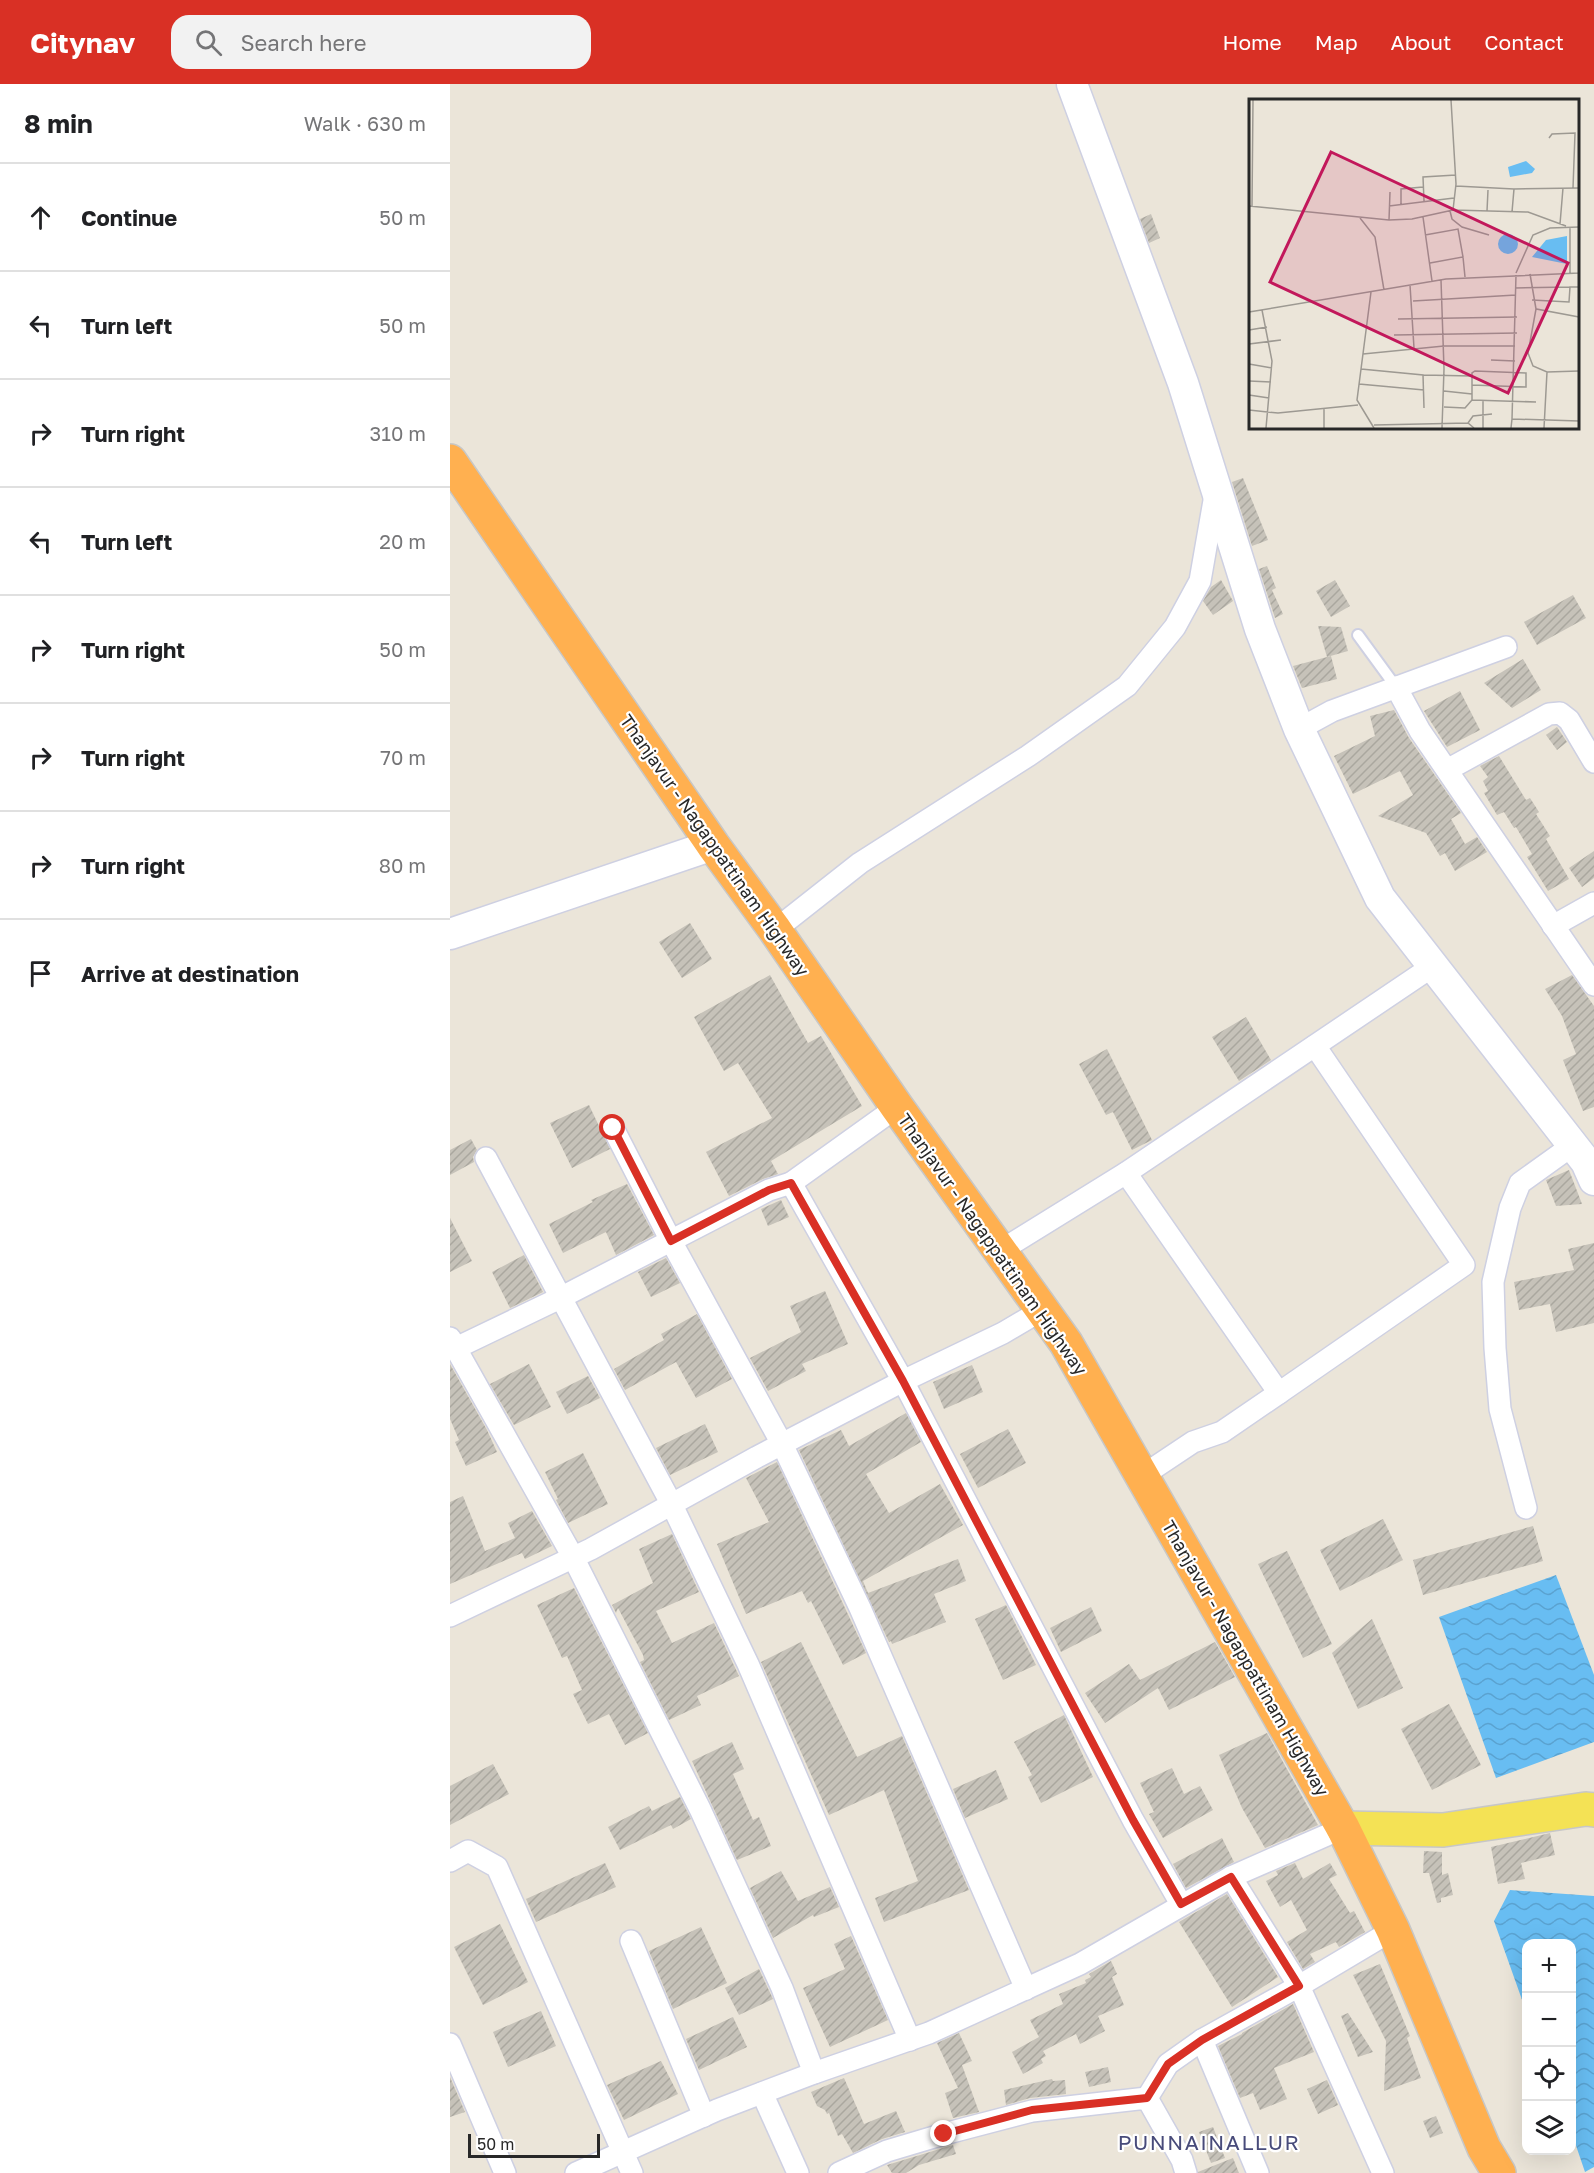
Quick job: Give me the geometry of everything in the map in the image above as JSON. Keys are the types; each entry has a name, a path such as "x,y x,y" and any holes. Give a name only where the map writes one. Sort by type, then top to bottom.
{"highway":[{"name":"Thanjavur - Nagappattinam Highway","path":"450,461 712,845 775,930 897,1107 1066,1343 1343,1828 1394,1930 1484,2148 1499,2173"}],"main road":[{"path":"1343,1828 1443,1830 1586,1809 1594,1810"}],"street":[{"path":"1072,84 1183,384 1260,629 1299,729 1380,898 1587,1161 1520,1183 1510,1208 1493,1282 1500,1409 1526,1508"},
{"path":"775,930 861,863 1028,756 1127,686 1175,627 1200,581 1216,492"},
{"path":"1299,729 1332,711 1506,647"},
{"path":"1396,687 1420,731 1594,985"},
{"path":"1447,770 1549,714 1560,713 1569,720 1594,762"},
{"path":"450,934 712,845"},
{"path":"1553,926 1594,903"},
{"path":"1000,1251 1126,1173 1433,966"},
{"path":"1142,1476 1193,1442 1222,1432 1464,1265 1315,1046"},
{"path":"814,2073 782,1988 700,1809 573,1557 453,1343 560,1298 769,1190 791,1183 897,1107"},
{"path":"613,1128 671,1241 782,1444 860,1608 1026,1989"},
{"path":"486,1158 671,1503 748,1664 910,2040"},
{"path":"1126,1173 1279,1393"},
{"path":"791,1183 903,1381 1133,1820 1181,1904"},
{"path":"450,1616 573,1557 782,1444 903,1381 1003,1333 1042,1310"},
{"path":"576,2173 704,2116 814,2073 910,2040 1026,1989 1080,1964 1231,1877 1343,1828"},
{"path":"450,1861 468,1851 497,1867 632,2173"},
{"path":"1231,1877 1299,1986 1383,2173"},
{"path":"1147,2098 1168,2064 1202,2040 1394,1930"},
{"path":"631,1941 704,2116"},
{"path":"1202,2040 1258,2173"},
{"path":"450,2044 505,2173"},
{"path":"762,2093 798,2173"},
{"path":"839,2173 887,2151 1032,2110 1147,2098"},
{"path":"1147,2098 1182,2160 1186,2173"}],"lane":[{"path":"1358,635 1396,687"}],"water":[{"path":"1556,1575 1594,1675 1594,1742 1496,1778 1439,1617"},
{"path":"1510,1890 1594,1896 1594,2167 1585,2172 1576,2146 1576,1939 1522,1939 1522,2000 1494,1921"}],"building":[{"path":"1151,214 1160,238 1149,243 1140,219"},
{"path":"1243,478 1268,540 1252,546 1232,482"},
{"path":"1267,566 1276,588 1272,590 1283,614 1275,618 1259,569"},
{"path":"1221,580 1233,601 1213,615 1203,601 1211,587"},
{"path":"1335,580 1350,606 1331,617 1316,591"},
{"path":"1573,595 1586,618 1537,645 1524,622"},
{"path":"1318,626 1341,627 1348,651 1327,657"},
{"path":"1331,656 1337,679 1302,688 1293,666"},
{"path":"1523,659 1541,690 1512,708 1484,683"},
{"path":"1460,691 1480,730 1447,747 1424,711"},
{"path":"1394,710 1409,738 1461,813 1451,819 1465,844 1477,837 1487,852 1455,871 1445,853 1440,856 1426,833 1378,816 1413,795 1400,771 1353,794 1334,756 1375,736 1370,716"},
{"path":"1557,727 1567,742 1557,750 1546,735"},
{"path":"1499,756 1526,800 1530,798 1539,812 1536,814 1550,836 1546,839 1569,879 1548,891 1527,857 1532,854 1516,827 1514,828 1504,812 1497,815 1484,793 1488,791 1483,781 1488,777 1480,766"},
{"path":"1594,851 1594,878 1582,887 1569,868"},
{"path":"690,923 712,959 682,978 659,942"},
{"path":"770,975 808,1043 821,1036 862,1106 771,1161 778,1174 729,1196 706,1152 772,1118 738,1063 724,1071 694,1017"},
{"path":"1572,975 1594,1006 1594,1107 1583,1111 1563,1060 1576,1054 1562,1016 1545,989"},
{"path":"1246,1017 1271,1060 1239,1081 1212,1037"},
{"path":"1107,1049 1152,1140 1132,1150 1113,1112 1106,1115 1079,1064"},
{"path":"589,1105 610,1149 572,1168 550,1123"},
{"path":"471,1139 477,1150 473,1157 474,1162 450,1175 450,1150"},
{"path":"1569,1170 1582,1204 1556,1206 1546,1180"},
{"path":"627,1184 654,1235 616,1255 606,1232 563,1253 549,1224 593,1202 591,1200"},
{"path":"781,1200 789,1217 768,1226 761,1209"},
{"path":"450,1218 472,1261 450,1272"},
{"path":"1594,1243 1594,1323 1556,1332 1550,1304 1519,1310 1514,1282 1574,1270 1568,1249"},
{"path":"524,1255 543,1292 510,1308 492,1272"},
{"path":"666,1258 680,1283 651,1297 638,1272"},
{"path":"825,1291 848,1344 802,1364 806,1371 768,1391 750,1358 801,1332 790,1306"},
{"path":"697,1314 732,1379 696,1398 676,1362 625,1390 614,1369 664,1340 661,1334"},
{"path":"450,1364 497,1452 466,1466 455,1442 459,1440 450,1419"},
{"path":"529,1364 551,1407 514,1425 490,1384"},
{"path":"972,1365 983,1392 944,1409 933,1382"},
{"path":"588,1376 600,1398 567,1414 556,1392"},
{"path":"906,1413 921,1442 866,1474 889,1513 940,1484 963,1525 863,1581 868,1593 958,1559 966,1581 934,1594 946,1622 892,1644 891,1641 889,1642 799,1450 841,1430 849,1446"},
{"path":"705,1424 718,1452 670,1475 656,1448"},
{"path":"1008,1429 1026,1463 978,1488 960,1454"},
{"path":"583,1453 608,1504 568,1523 545,1472"},
{"path":"777,1462 866,1653 843,1665 811,1601 808,1603 802,1591 746,1614 717,1544 769,1522 746,1478"},
{"path":"463,1496 485,1551 515,1538 508,1523 532,1511 552,1546 525,1559 522,1553 450,1584 450,1502"},
{"path":"1383,1519 1403,1560 1340,1591 1320,1550"},
{"path":"1533,1526 1543,1561 1423,1595 1413,1560"},
{"path":"672,1534 699,1592 656,1611 672,1643 714,1623 739,1676 697,1696 701,1705 669,1720 640,1662 644,1660 643,1655 618,1608 616,1613 612,1605 653,1583 639,1549"},
{"path":"1287,1551 1332,1644 1303,1658 1258,1564"},
{"path":"574,1588 648,1733 625,1745 609,1714 588,1724 573,1694 582,1690 567,1656 562,1658 537,1605"},
{"path":"1006,1605 1036,1665 1003,1680 975,1619"},
{"path":"1091,1607 1102,1631 1061,1652 1050,1628"},
{"path":"1372,1619 1403,1688 1358,1709 1332,1653"},
{"path":"801,1642 857,1757 902,1736 969,1890 884,1922 875,1898 918,1881 884,1790 829,1815 761,1662"},
{"path":"1215,1642 1235,1677 1169,1710 1158,1688 1105,1723 1085,1693 1129,1664 1140,1680"},
{"path":"1449,1704 1481,1765 1432,1790 1401,1729"},
{"path":"1064,1715 1093,1777 1041,1803 1028,1777 1032,1775 1014,1742"},
{"path":"1267,1733 1318,1825 1265,1848 1242,1808 1219,1755"},
{"path":"732,1742 744,1769 733,1774 753,1820 759,1817 771,1846 737,1860 692,1761"},
{"path":"493,1764 509,1794 450,1825 450,1786"},
{"path":"1172,1768 1184,1794 1200,1786 1213,1810 1163,1838 1149,1814 1154,1812 1140,1783"},
{"path":"996,1770 1008,1799 965,1818 953,1789"},
{"path":"680,1797 691,1819 673,1829 671,1825 620,1850 608,1827 649,1806 652,1811"},
{"path":"1550,1833 1555,1855 1521,1863 1525,1879 1498,1884 1491,1847"},
{"path":"1222,1838 1234,1862 1186,1888 1173,1864"},
{"path":"1424,1851 1442,1852 1442,1875 1448,1873 1453,1895 1441,1898 1441,1902 1437,1903 1429,1873 1423,1873"},
{"path":"605,1863 616,1887 536,1922 526,1899"},
{"path":"1295,1863 1303,1879 1330,1863 1337,1875 1329,1879 1350,1913 1354,1911 1365,1932 1339,1947 1336,1942 1310,1954 1315,1962 1303,1969 1287,1942 1307,1930 1291,1900 1280,1907 1266,1881 1278,1875 1276,1871"},
{"path":"781,1871 798,1901 830,1887 839,1907 814,1917 813,1915 773,1938 750,1888"},
{"path":"1227,1894 1278,1977 1232,2007 1179,1922"},
{"path":"500,1924 528,1982 483,2005 454,1947"},
{"path":"701,1927 727,1983 673,2009 649,1951"},
{"path":"851,1936 888,2020 830,2047 803,1988 845,1969 834,1944"},
{"path":"1111,1961 1117,1974 1112,1977 1124,2005 1098,2016 1105,2031 1080,2044 1076,2034 1043,2051 1046,2056 1041,2059 1043,2063 1023,2074 1012,2052 1039,2037 1030,2020 1063,2004 1059,1994 1086,1983 1085,1980 1091,1977 1089,1974"},
{"path":"1380,1964 1410,2036 1407,2038 1421,2078 1384,2091 1386,2041 1353,1975"},
{"path":"759,1969 773,1999 739,2015 725,1988"},
{"path":"1293,2004 1314,2052 1274,2068 1287,2099 1260,2110 1253,2093 1240,2098 1218,2046"},
{"path":"541,2011 556,2046 508,2067 493,2032"},
{"path":"1348,2013 1373,2052 1358,2057 1341,2016"},
{"path":"733,2017 747,2047 699,2070 686,2039"},
{"path":"959,2033 972,2061 962,2065 979,2112 953,2118 945,2093 958,2088 937,2043"},
{"path":"661,2061 678,2094 624,2120 607,2085"},
{"path":"1108,2067 1111,2082 1089,2087 1085,2072"},
{"path":"450,2077 465,2112 450,2117"},
{"path":"844,2078 864,2124 896,2111 905,2132 882,2139 853,2153 842,2134 838,2136 829,2113 827,2114 825,2110 817,2106 811,2092"},
{"path":"1052,2079 1053,2081 1065,2080 1066,2094 1030,2098 1006,2105 1004,2090"},
{"path":"1327,2080 1338,2105 1318,2114 1307,2089"},
{"path":"1436,2116 1443,2133 1430,2138 1423,2121"},
{"path":"1213,2127 1225,2158 1211,2163 1199,2132"},
{"path":"953,2145 956,2154 919,2165 906,2173 892,2173 887,2165"},
{"path":"1233,2158 1239,2173 1198,2173 1198,2172"}],"district":[{"name":"PUNNAINALLUR","path":"1209,2142"}],"route":[{"path":"613,1128 671,1241 769,1190 791,1183 903,1381 1133,1820 1181,1904 1231,1877 1299,1986 1202,2040 1168,2064 1147,2098 1032,2110 944,2134"}]}
